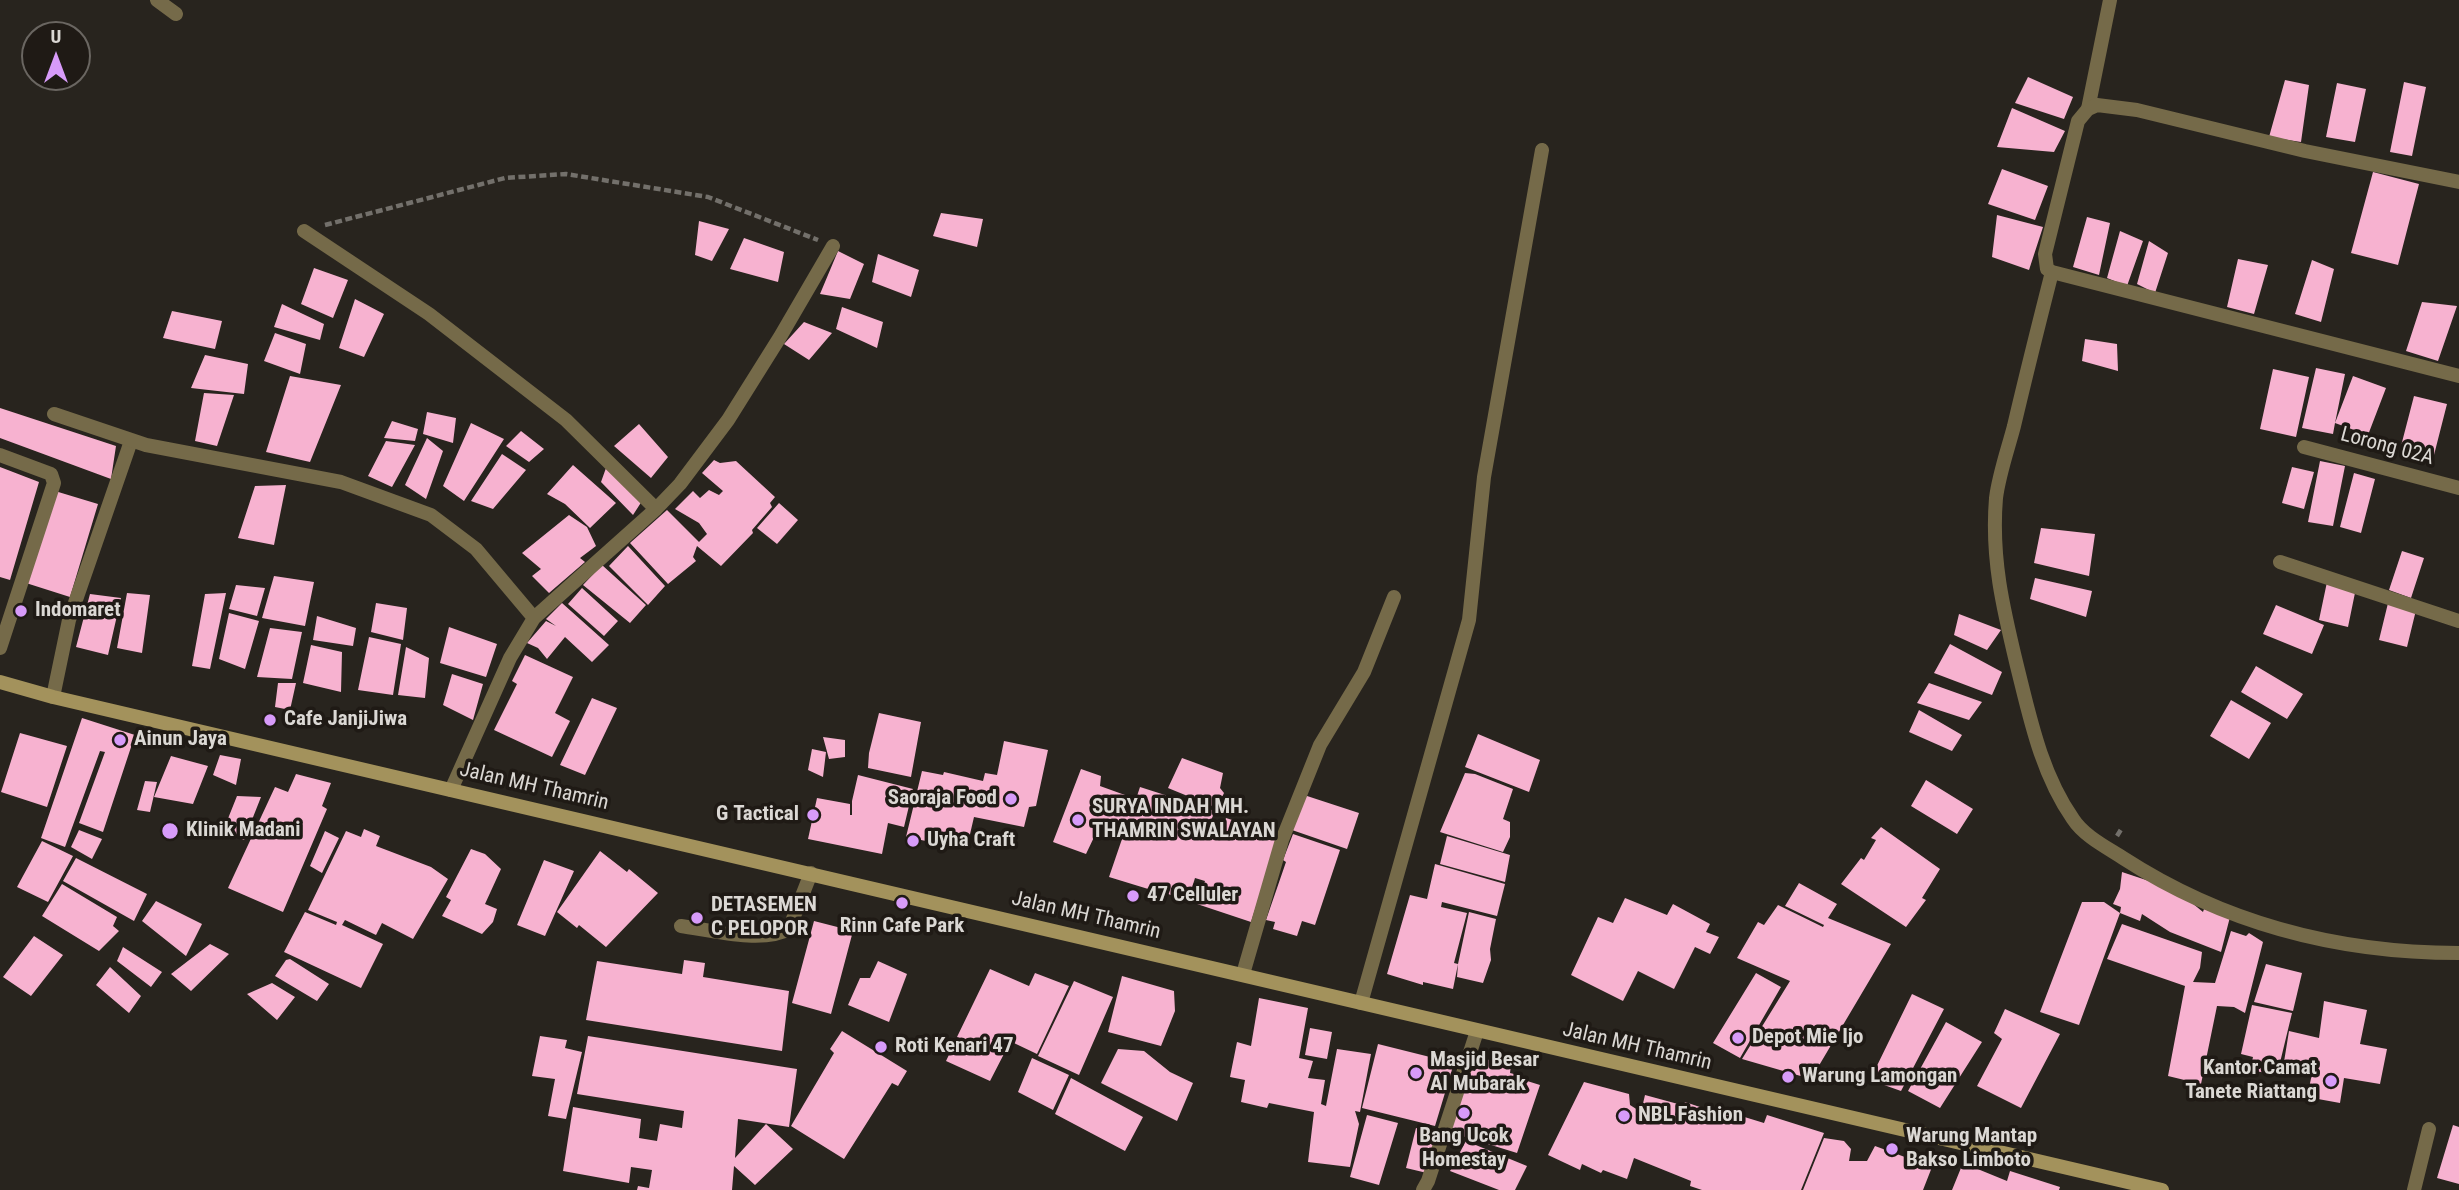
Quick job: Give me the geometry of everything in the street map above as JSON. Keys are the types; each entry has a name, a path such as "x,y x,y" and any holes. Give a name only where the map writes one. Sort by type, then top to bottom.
{"main road":[{"name":"Jalan MH Thamrin","path":"0,682 53,697 2162,1190"}],"street":[{"path":"157,0 176,14"},
{"path":"2088,109 2110,0"},
{"path":"2459,182 2305,151 2137,110 2097,105 2088,109 2078,121 2048,241 2046,264 2047,269 2052,272 2459,376"},
{"path":"1361,1003 1469,620 1484,477 1542,150"},
{"path":"304,230 429,314 566,420 656,509"},
{"path":"451,790 510,659 534,618 656,509 680,484 727,420 780,338 833,246"},
{"path":"2052,272 1997,495 1994,547 2000,597 2034,738 2073,820 2085,832 2155,878 2211,907 2262,926 2336,943 2416,953 2459,953"},
{"path":"54,414 131,441 341,482 431,515 476,549 534,618"},
{"path":"53,697 69,620 131,441"},
{"name":"Lorong 02A","path":"2304,447 2459,488"},
{"path":"0,455 51,474 54,483 0,648"},
{"path":"2280,562 2459,621"},
{"path":"1243,974 1282,840 1320,745 1364,672 1394,597"},
{"path":"681,926 741,934 780,934 789,929 811,873"},
{"path":"1423,1190 1477,1031"},
{"path":"2414,1190 2429,1129"}],"path":[{"path":"304,230 505,178 566,174 708,197 833,246"}],"building":[{"path":"2028,77 2073,97 2064,119 2015,103"},
{"path":"2285,80 2309,85 2301,142 2269,137"},
{"path":"2404,82 2426,87 2412,156 2390,152"},
{"path":"2337,83 2366,89 2355,142 2326,137"},
{"path":"2012,108 2065,131 2054,152 1997,147"},
{"path":"2002,169 2048,186 2035,220 1988,204"},
{"path":"2373,172 2419,184 2398,265 2351,253"},
{"path":"941,213 983,219 977,247 933,236"},
{"path":"1997,215 2043,227 2029,270 1992,257"},
{"path":"2087,217 2110,223 2099,275 2073,267"},
{"path":"699,221 729,229 712,261 695,255"},
{"path":"2120,231 2143,241 2127,286 2107,278"},
{"path":"744,238 784,252 778,282 730,269"},
{"path":"2149,241 2168,253 2155,293 2137,284"},
{"path":"838,251 864,264 850,299 820,294"},
{"path":"878,254 919,270 911,297 872,282"},
{"path":"2238,259 2268,265 2254,314 2227,307"},
{"path":"2312,260 2334,269 2321,322 2295,314"},
{"path":"314,268 348,280 333,318 301,304"},
{"path":"355,299 384,314 364,357 339,348"},
{"path":"2422,302 2457,306 2438,361 2406,351"},
{"path":"282,304 324,324 320,340 274,327"},
{"path":"842,307 883,322 877,348 836,329"},
{"path":"172,311 222,321 215,349 163,338"},
{"path":"804,322 832,333 809,360 784,344"},
{"path":"275,333 306,344 300,374 264,361"},
{"path":"2085,339 2117,344 2118,371 2082,361"},
{"path":"205,355 248,364 244,394 191,388"},
{"path":"2316,368 2345,374 2333,434 2302,428"},
{"path":"2273,369 2309,377 2296,437 2260,429"},
{"path":"290,376 341,385 310,462 266,452"},
{"path":"2353,376 2386,388 2368,435 2335,423"},
{"path":"204,393 234,395 217,446 195,441"},
{"path":"2414,396 2447,404 2434,455 2401,446"},
{"path":"0,408 116,446 111,479 0,438"},
{"path":"427,412 456,418 453,443 423,434"},
{"path":"392,421 418,429 415,441 384,438"},
{"path":"471,423 504,439 464,501 443,486"},
{"path":"639,424 668,457 651,478 614,446"},
{"path":"521,431 544,449 529,462 506,446"},
{"path":"427,438 443,451 426,499 405,485"},
{"path":"386,441 415,445 392,487 368,476"},
{"path":"502,454 526,470 493,509 471,501"},
{"path":"714,460 720,463 736,461 775,497 770,503 772,507 752,530 753,533 721,566 697,546 693,557 696,561 668,584 630,543 667,510 699,542 707,534 699,523 675,509 693,491 700,498 709,490 719,495 723,491 702,473"},
{"path":"2320,461 2345,466 2333,526 2308,522"},
{"path":"573,465 616,503 590,528 565,504 547,494"},
{"path":"0,467 39,482 10,580 0,577"},
{"path":"2292,467 2314,472 2304,509 2282,503"},
{"path":"606,468 642,501 633,515 601,482"},
{"path":"2354,473 2375,479 2361,533 2340,527"},
{"path":"286,485 274,545 238,538 255,486"},
{"path":"55,491 98,504 70,597 26,583"},
{"path":"779,503 798,520 777,544 757,528"},
{"path":"569,515 587,527 596,546 580,558 585,562 549,593 532,576 541,569 522,553"},
{"path":"2041,528 2095,534 2089,576 2034,563"},
{"path":"628,546 665,586 648,605 609,566"},
{"path":"2402,551 2424,558 2411,598 2389,590"},
{"path":"602,565 646,605 630,623 583,585"},
{"path":"274,576 314,582 305,626 262,618"},
{"path":"2035,578 2092,591 2086,617 2030,599"},
{"path":"2327,582 2356,588 2348,627 2319,620"},
{"path":"236,585 265,588 257,616 229,609"},
{"path":"582,588 618,621 604,636 568,604"},
{"path":"127,593 150,595 142,653 117,648"},
{"path":"226,593 210,669 192,666 205,594"},
{"path":"90,594 121,598 108,655 76,647"},
{"path":"2389,599 2417,606 2407,647 2379,640"},
{"path":"376,603 407,608 403,640 371,632"},
{"path":"562,603 609,645 592,662 565,637 547,659 538,648 527,643 546,621 556,626 546,619"},
{"path":"2276,605 2324,625 2312,654 2263,634"},
{"path":"229,613 259,621 245,669 219,659"},
{"path":"1959,614 2001,630 1987,650 1954,635"},
{"path":"317,616 356,628 353,646 313,640"},
{"path":"449,627 497,644 486,677 440,663"},
{"path":"270,628 302,632 292,679 257,677"},
{"path":"369,637 401,644 393,695 358,690"},
{"path":"1950,644 2002,672 1992,695 1934,673"},
{"path":"311,645 342,652 341,692 303,683"},
{"path":"406,647 429,658 425,698 398,695"},
{"path":"525,655 573,677 555,713 570,721 552,757 494,730 517,684 512,681"},
{"path":"2256,666 2303,694 2287,719 2241,692"},
{"path":"452,674 483,684 473,720 443,705"},
{"path":"278,683 296,683 290,710 275,707"},
{"path":"1929,683 1982,702 1969,720 1917,703"},
{"path":"592,698 617,708 585,775 560,765"},
{"path":"2231,700 2271,723 2249,759 2210,736"},
{"path":"1919,710 1962,735 1952,751 1909,732"},
{"path":"879,713 921,722 911,777 868,768"},
{"path":"82,718 135,735 103,832 79,823 105,752 100,751 65,847 41,838"},
{"path":"20,733 67,746 47,807 1,792"},
{"path":"1478,734 1540,760 1529,792 1465,767"},
{"path":"823,737 845,740 845,757 829,759"},
{"path":"1004,741 1048,750 1036,806 1029,807 1024,827 974,817 967,847 927,838 926,841 906,837 922,771 943,775 944,772 983,781 985,773 997,775"},
{"path":"812,749 826,752 823,777 808,770"},
{"path":"220,755 241,759 236,785 213,775"},
{"path":"171,756 208,766 193,804 154,797"},
{"path":"1182,758 1223,773 1220,788 1224,793 1217,808 1168,788"},
{"path":"1081,769 1101,776 1100,786 1136,799 1140,787 1215,811 1206,832 1220,837 1226,818 1279,835 1251,922 1197,904 1205,881 1195,878 1190,894 1180,899 1159,890 1158,892 1109,877 1122,839 1103,832 1096,833 1086,854 1053,842"},
{"path":"1465,773 1475,774 1513,789 1503,819 1510,822 1510,837 1503,852 1440,832"},
{"path":"296,774 331,783 322,806 327,809 283,912 228,888 275,787 288,792"},
{"path":"858,775 913,789 904,827 888,823 882,854 808,839 817,798 850,804 852,815"},
{"path":"1926,780 1973,809 1957,834 1911,806"},
{"path":"145,781 157,782 150,812 137,810"},
{"path":"1304,795 1359,813 1347,849 1292,830"},
{"path":"237,796 261,797 244,840 223,831"},
{"path":"1881,827 1940,869 1922,898 1926,900 1906,927 1841,884 1861,858 1864,860 1876,840 1871,838"},
{"path":"364,829 380,836 376,846 431,867 448,879 413,939 382,923 376,935 345,920 342,925 383,944 361,988 284,952 305,912 336,925 337,922 308,910 346,831 361,837"},
{"path":"79,830 102,839 92,859 71,847"},
{"path":"325,831 339,838 322,873 310,866"},
{"path":"1293,834 1340,850 1315,925 1302,921 1297,936 1273,929 1275,922 1266,920"},
{"path":"1447,836 1510,855 1505,882 1440,864"},
{"path":"42,841 73,856 48,902 17,887"},
{"path":"471,849 485,854 501,869 485,904 497,909 493,922 482,934 442,916 451,900 446,897"},
{"path":"600,851 627,872 629,869 658,893 606,947 579,925 577,928 557,912"},
{"path":"76,858 147,894 134,921 63,881"},
{"path":"544,860 574,871 545,936 517,925"},
{"path":"1435,864 1505,884 1497,916 1442,902 1441,907 1467,913 1454,963 1458,964 1453,989 1423,982 1423,985 1387,974 1410,895 1427,899"},
{"path":"2122,872 2158,884 2203,912 2204,909 2230,917 2221,952 2170,932 2142,914 2140,921 2120,913 2121,907 2113,904 2120,889"},
{"path":"1799,883 1837,904 1828,918 1891,944 1811,1079 1742,1059 1790,981 1737,958 1758,922 1764,925 1778,905 1823,927 1824,925 1785,906"},
{"path":"62,884 117,917 113,926 119,931 99,951 42,916"},
{"path":"1625,898 1667,915 1673,904 1710,924 1706,932 1719,937 1710,954 1695,947 1674,989 1638,971 1623,1001 1571,975 1598,917 1613,923"},
{"path":"156,901 202,924 186,956 142,921"},
{"path":"2082,902 2104,902 2120,913 2079,1025 2040,1012"},
{"path":"1469,912 1496,919 1490,949 1491,960 1483,983 1457,977"},
{"path":"814,921 853,931 831,1014 792,1003"},
{"path":"2122,924 2202,952 2200,968 2193,982 2215,983 2231,931 2246,936 2249,933 2263,942 2245,1013 2234,1007 2217,1006 2201,1084 2168,1076 2185,986 2107,959"},
{"path":"34,936 63,955 31,996 3,977"},
{"path":"210,944 229,954 191,991 171,974"},
{"path":"123,947 162,972 151,987 117,961"},
{"path":"290,959 329,984 317,1001 275,976 286,960"},
{"path":"684,960 705,963 703,977 789,991 782,1051 586,1020 597,961 682,974"},
{"path":"878,961 907,974 889,1022 848,1005 860,978 870,978"},
{"path":"2266,964 2302,973 2293,1011 2254,1002"},
{"path":"110,967 141,996 129,1013 96,985"},
{"path":"990,969 1029,986 1035,973 1069,986 1037,1054 995,1034 992,1040 1007,1048 990,1081 946,1061 956,1040 981,1051 982,1048 957,1037"},
{"path":"1756,973 1781,987 1740,1058 1713,1043"},
{"path":"1122,976 1174,991 1175,1011 1161,1046 1108,1032"},
{"path":"1074,981 1113,997 1079,1075 1038,1056"},
{"path":"272,983 295,997 277,1020 247,994"},
{"path":"1912,994 1944,1009 1901,1091 1870,1080"},
{"path":"1259,998 1308,1008 1299,1058 1313,1061 1308,1078 1325,1080 1321,1104 1326,1106 1337,1049 1371,1054 1360,1112 1355,1111 1359,1124 1350,1167 1308,1162 1314,1112 1269,1103 1267,1108 1241,1102 1245,1080 1230,1077 1237,1042 1251,1046"},
{"path":"2324,1001 2367,1010 2360,1044 2387,1049 2380,1084 2344,1078 2340,1103 2307,1097 2312,1074 2283,1068 2289,1031 2319,1038"},
{"path":"2252,1005 2292,1013 2277,1075 2250,1070 2253,1057 2241,1054"},
{"path":"2005,1009 2060,1034 2021,1108 1977,1086 2002,1039 1994,1033"},
{"path":"1946,1022 1982,1042 1940,1108 1908,1091"},
{"path":"1310,1028 1332,1032 1327,1059 1305,1055"},
{"path":"842,1031 907,1071 898,1086 892,1083 844,1159 791,1126 834,1053 830,1049"},
{"path":"540,1036 567,1040 565,1048 582,1052 566,1119 548,1116 555,1079 532,1076"},
{"path":"588,1036 797,1069 789,1127 738,1119 735,1158 766,1124 793,1149 755,1185 734,1166 732,1190 637,1190 638,1186 649,1188 652,1170 631,1167 629,1183 563,1171 573,1107 641,1119 639,1138 657,1141 660,1124 682,1128 684,1111 577,1094"},
{"path":"1378,1044 1454,1063 1435,1126 1362,1108"},
{"path":"1118,1049 1144,1051 1170,1072 1193,1083 1177,1121 1101,1083"},
{"path":"1032,1058 1069,1075 1053,1110 1018,1092"},
{"path":"1481,1058 1511,1065 1510,1073 1540,1085 1517,1153 1449,1132 1468,1070 1475,1071"},
{"path":"1071,1078 1143,1117 1125,1151 1055,1114"},
{"path":"1584,1082 1629,1094 1630,1105 1641,1112 1645,1095 1678,1104 1675,1115 1679,1115 1685,1102 1724,1115 1725,1111 1764,1123 1767,1115 1824,1133 1801,1190 1702,1190 1690,1186 1691,1181 1634,1158 1627,1179 1603,1170 1601,1173 1582,1164 1580,1170 1548,1155"},
{"path":"1367,1115 1398,1123 1379,1185 1350,1177"},
{"path":"2453,1125 2459,1127 2459,1184 2437,1178"},
{"path":"1416,1128 1437,1133 1427,1173 1406,1168"},
{"path":"1824,1138 1844,1141 1851,1149 1849,1161 1867,1161 1875,1146 1932,1167 1923,1190 1803,1190"},
{"path":"1466,1141 1527,1166 1515,1190 1499,1190 1450,1171"},
{"path":"1963,1163 2007,1181 2010,1171 2060,1187 2059,1190 1952,1190"}],"place":[{"name":"Indomaret","path":"21,611"},
{"name":"Cafe JanjiJiwa","path":"270,720"},
{"name":"Ainun Jaya","path":"120,740"},
{"name":"Saoraja Food","path":"1011,799"},
{"name":"G Tactical","path":"813,815"},
{"name":"SURYA INDAH MH. THAMRIN SWALAYAN","path":"1078,820"},
{"name":"Klinik Madani","path":"170,831"},
{"name":"Uyha Craft","path":"913,841"},
{"name":"47 Celluler","path":"1133,896"},
{"name":"Rinn Cafe Park","path":"902,903"},
{"name":"DETASEMEN C PELOPOR","path":"697,918"},
{"name":"Depot Mie Ijo","path":"1738,1038"},
{"name":"Roti Kenari 47","path":"881,1047"},
{"name":"Masjid Besar Al Mubarak","path":"1416,1073"},
{"name":"Warung Lamongan","path":"1788,1077"},
{"name":"Kantor Camat Tanete Riattang","path":"2331,1081"},
{"name":"Bang Ucok Homestay","path":"1464,1113"},
{"name":"NBL Fashion","path":"1624,1116"},
{"name":"Warung Mantap Bakso Limboto","path":"1892,1149"}]}
